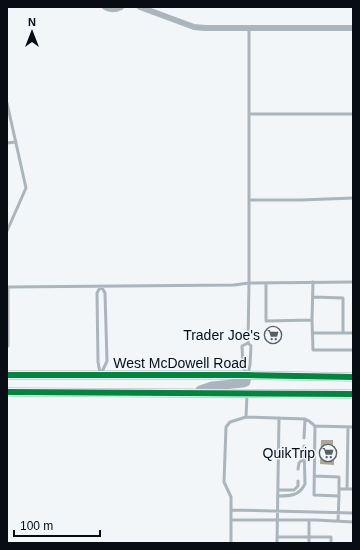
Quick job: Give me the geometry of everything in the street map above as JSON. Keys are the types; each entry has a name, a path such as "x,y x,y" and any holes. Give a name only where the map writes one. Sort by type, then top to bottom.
{"main road":[{"name":"West McDowell Road","path":"7,375 247,375 353,377"},
{"path":"101,375 101,392"},
{"path":"193,392 212,386 243,383 246,382 247,375"},
{"path":"7,392 353,394"}],"street":[{"path":"105,7 111,10 121,7"},
{"path":"140,7 194,27 353,28"}],"lane":[{"path":"247,375 250,365 251,346 248,343 249,28"},
{"path":"7,103 26,188 7,231"},
{"path":"249,114 353,114"},
{"path":"7,144 16,142"},
{"path":"249,200 353,198"},
{"path":"313,282 313,350 353,350"},
{"path":"8,346 8,287 234,285 249,283 353,282"},
{"path":"266,283 266,321 312,320"},
{"path":"101,286 97,294 98,362 101,375"},
{"path":"101,286 105,293 107,360 101,375"},
{"path":"313,297 343,298 343,333"},
{"path":"313,333 353,333"},
{"path":"247,375 243,366 242,346 248,343"},
{"path":"246,417 247,393"},
{"path":"231,543 231,497 224,482 226,427 230,422 246,417 305,419 315,426 353,427"},
{"path":"277,543 279,418"},
{"path":"304,438 305,419"},
{"path":"315,426 314,495 339,496"},
{"path":"347,489 350,459 348,427"},
{"path":"278,496 293,495 298,493 303,488 305,484 304,446"},
{"path":"298,469 299,463 305,457"},
{"path":"314,476 340,476 338,522"},
{"path":"278,490 294,490 298,486 298,481"},
{"path":"339,489 353,489"},
{"path":"231,510 353,512"},
{"path":"231,520 309,520 353,522"},
{"path":"309,520 309,543"},
{"path":"277,537 331,537 331,543"}],"building":[{"name":"QuikTrip","path":"321,440 333,440 333,446 335,446 336,449 334,465 320,464"}],"cycle path":[{"path":"7,375 247,375 353,377"},
{"path":"7,392 353,394"}],"place":[{"name":"Trader Joe's","path":"273,335"},
{"name":"QuikTrip","path":"328,453"}]}
